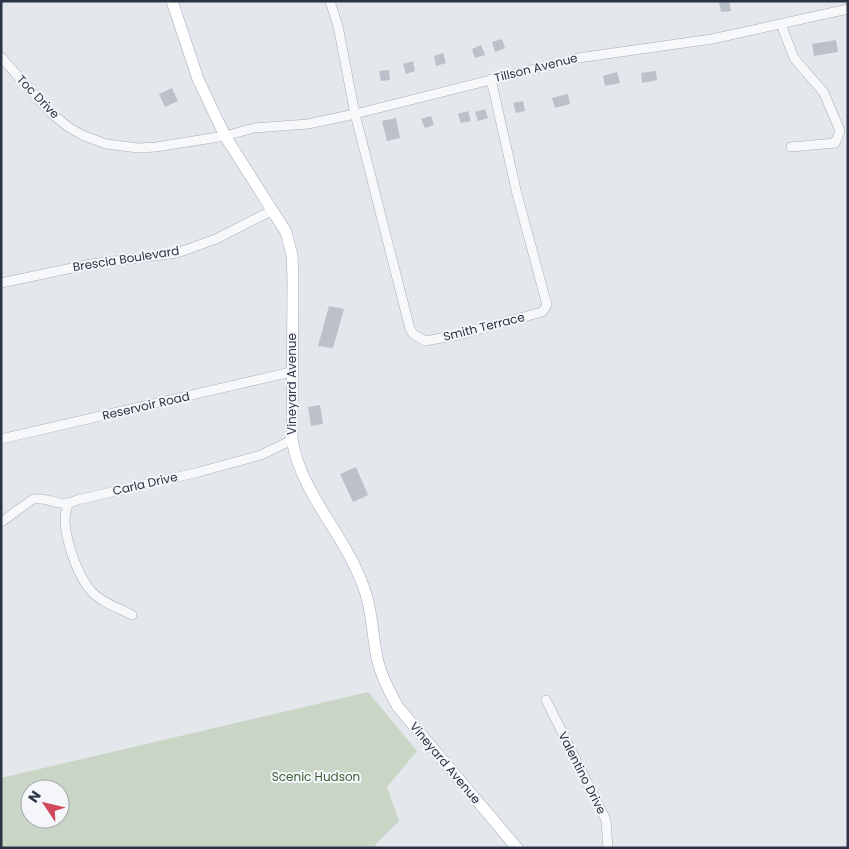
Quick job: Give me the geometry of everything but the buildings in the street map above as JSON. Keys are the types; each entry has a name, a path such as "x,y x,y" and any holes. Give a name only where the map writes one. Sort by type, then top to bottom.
{"main road":[{"name":"Vineyard Avenue","path":"172,1 198,79 225,136 274,210 286,232 292,255 292,440 301,475 362,582 369,603 377,657 386,686 398,706 517,848"}],"street":[{"name":"Smith Terrace","path":"330,1 338,26 355,114 410,329 413,334 425,341 458,335 542,312 547,305 517,194 491,79"},
{"name":"Tillson Avenue","path":"225,136 254,128 308,124 355,114 601,53 686,44 848,9"},
{"path":"781,24 794,58 824,93 840,131 835,143 792,147"},
{"name":"Toc Drive","path":"1,58 51,113 67,126 93,140 138,148 225,136"},
{"name":"Brescia Boulevard","path":"1,282 91,264 177,253 216,239 274,210"},
{"name":"Reservoir Road","path":"1,439 291,372"},
{"name":"Carla Drive","path":"68,505 77,500 261,455 292,440"},
{"path":"1,522 23,508 30,501 37,499 68,505 64,524 77,567 85,583 103,601 132,615"},
{"name":"Valentino Drive","path":"546,700 606,820 608,848"}],"green space":[{"name":"Scenic Hudson","path":"368,692 417,751 387,787 399,821 375,845 377,848 1,848 1,778"}]}
